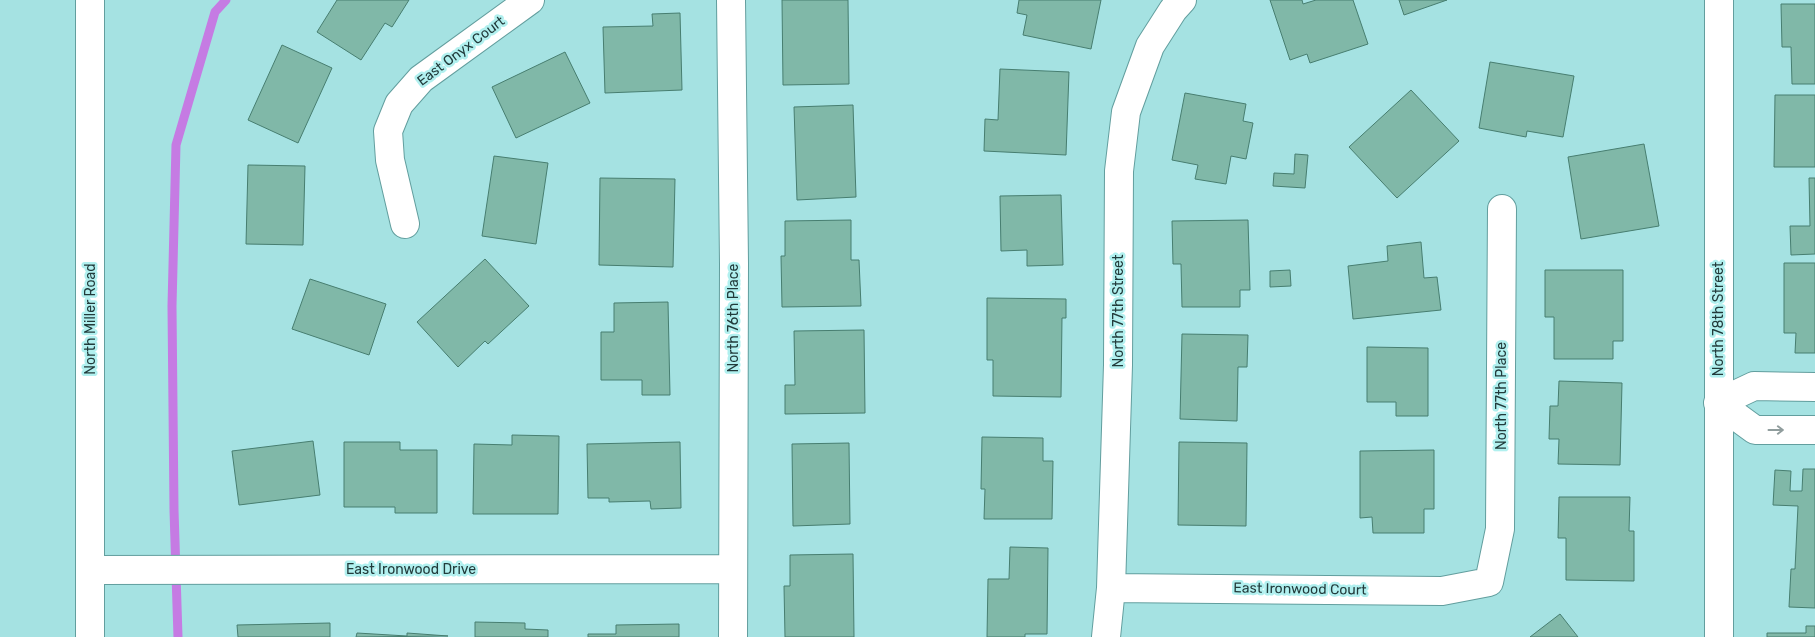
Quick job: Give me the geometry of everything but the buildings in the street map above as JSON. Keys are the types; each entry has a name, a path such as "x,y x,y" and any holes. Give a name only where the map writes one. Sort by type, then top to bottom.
{"street":[{"name":"North Miller Road","path":"90,0 90,637"},
{"name":"East Onyx Court","path":"405,224 390,160 388,131 399,104 421,79 530,0"},
{"name":"North 76th Place","path":"731,0 734,254 732,637"},
{"name":"North 77th Street","path":"1106,637 1110,588 1118,365 1119,171 1126,112 1150,46 1173,10 1182,0"},
{"name":"North 78th Street","path":"1719,0 1719,637"},
{"name":"North 77th Place","path":"1489,582 1500,529 1502,209"},
{"path":"1815,387 1754,386 1718,403 1755,430 1815,430"},
{"name":"East Ironwood Drive","path":"90,570 732,569"},
{"name":"East Ironwood Court","path":"1110,588 1442,591 1489,582"}],"waterway":[{"path":"178,637 174,510 172,306 176,145 215,12 226,0"}]}
